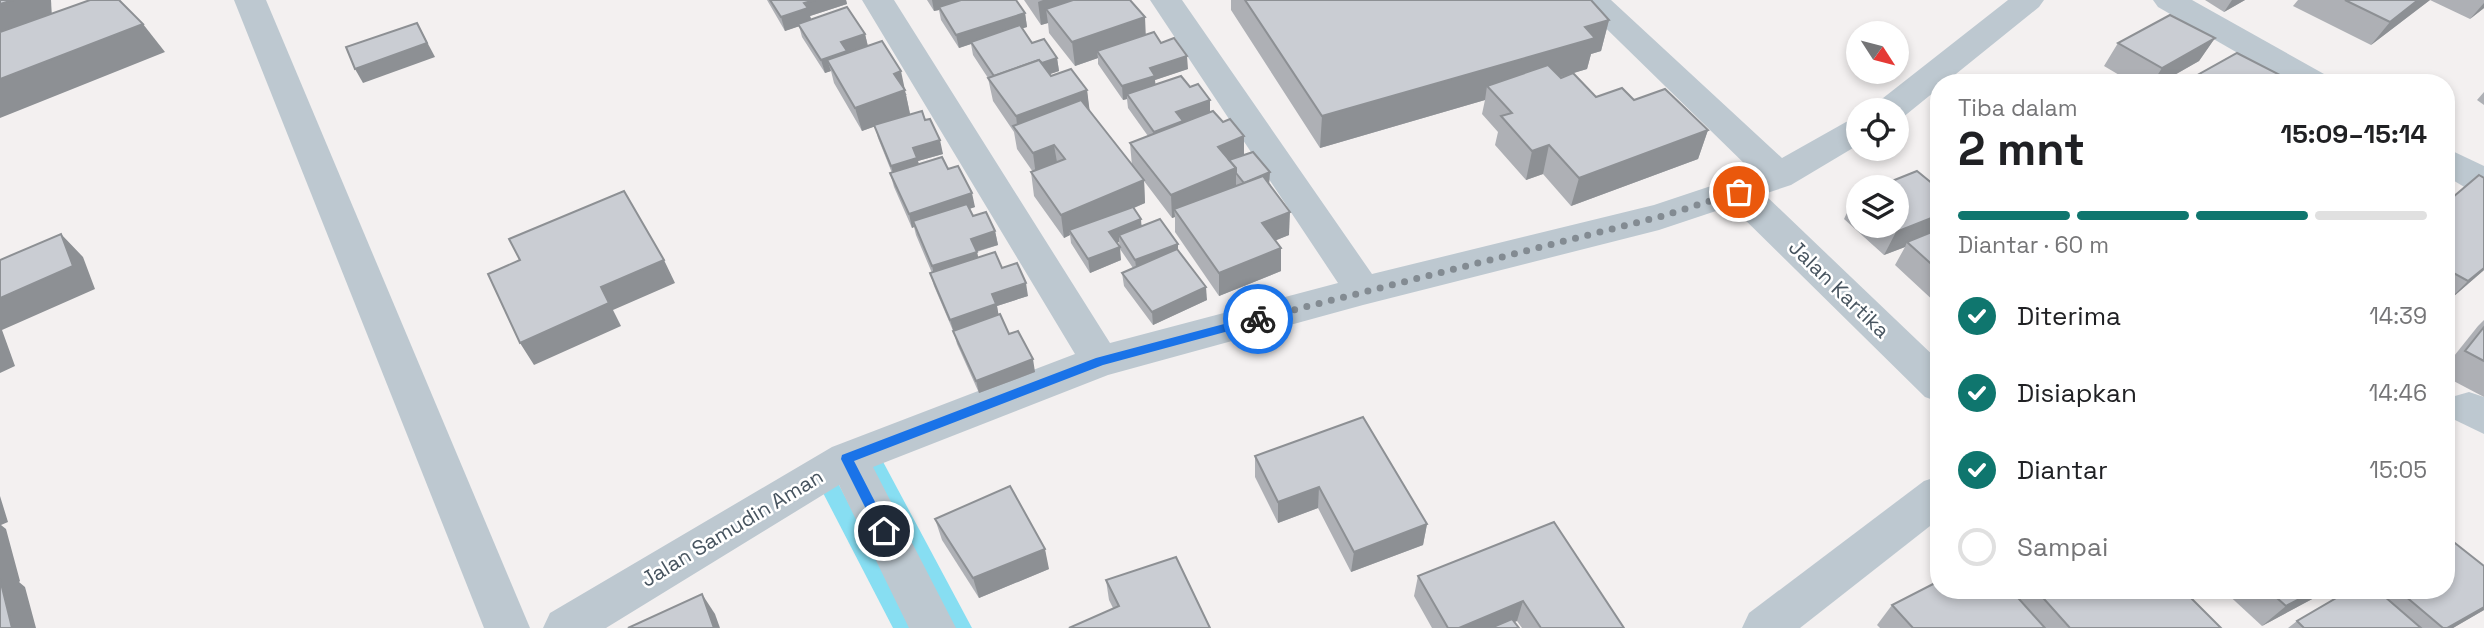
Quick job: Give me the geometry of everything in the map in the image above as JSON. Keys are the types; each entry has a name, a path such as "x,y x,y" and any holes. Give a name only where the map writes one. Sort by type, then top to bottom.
{"street":[{"path":"250,0 507,628"},
{"path":"878,0 1100,361"},
{"path":"1593,0 1779,176"},
{"path":"1936,74 2028,0"},
{"path":"2169,0 2298,74"},
{"path":"1169,1 1363,291"},
{"path":"1906,98 1930,79"},
{"name":"Jalan Samudin Aman","path":"566,628 847,459 1100,361 1363,291 1659,217 1739,192 1779,176 1846,137"},
{"path":"2455,165 2484,182"},
{"name":"Jalan Kartika","path":"1739,192 1930,377"},
{"path":"847,459 933,628"},
{"path":"1765,628 1930,501"}],"building":[{"path":"90,0 119,0 143,24 0,79 0,32"},
{"path":"770,0 815,0 804,3 808,8 781,17"},
{"path":"961,0 1016,0 1025,13 956,35 939,7"},
{"path":"1073,0 1130,0 1145,17 1072,42 1046,9"},
{"path":"1245,0 1591,0 1609,20 1585,27 1595,38 1322,116"},
{"path":"2345,0 2418,0 2390,22"},
{"path":"847,7 865,34 841,42 847,51 821,60 798,24"},
{"path":"2170,15 2215,38 2162,68 2118,43"},
{"path":"417,23 427,43 355,69 346,47"},
{"path":"1020,25 1032,43 1044,39 1057,58 1042,63 1039,60 994,76 971,42"},
{"path":"1154,32 1161,43 1174,38 1187,56 1150,68 1155,76 1122,86 1097,51"},
{"path":"882,41 901,71 894,74 905,90 855,108 827,60"},
{"path":"2237,53 2278,74 2199,74"},
{"path":"1039,60 1051,76 1071,69 1087,90 1016,116 988,78"},
{"path":"1548,65 1561,78 1573,73 1596,97 1622,88 1634,100 1665,89 1708,130 1579,178 1549,145 1532,151 1501,116 1512,113 1487,86"},
{"path":"1181,76 1190,87 1198,84 1210,100 1176,112 1183,121 1154,132 1127,94"},
{"path":"1081,100 1144,180 1061,215 1031,172 1065,159 1054,145 1033,153 1013,126"},
{"path":"922,111 925,120 930,119 940,140 913,148 917,158 891,166 874,125"},
{"path":"1213,111 1223,122 1230,119 1244,136 1218,147 1236,168 1171,195 1130,143"},
{"path":"1253,152 1270,172 1244,183 1229,160"},
{"path":"942,157 948,169 958,166 972,193 909,214 890,173"},
{"path":"1917,171 1930,182 1930,219 1909,227 1907,175"},
{"path":"2479,175 2484,178 2484,268 2468,281 2455,274 2455,195"},
{"path":"1263,176 1290,212 1262,223 1281,248 1219,273 1174,209"},
{"path":"624,191 664,260 601,287 609,303 520,343 488,274 520,260 509,239"},
{"path":"967,204 973,216 986,212 995,231 971,239 977,252 932,266 913,221"},
{"path":"1133,207 1141,219 1109,232 1120,247 1088,259 1069,230"},
{"path":"1160,219 1178,244 1135,260 1119,235"},
{"path":"1930,233 1930,263 1907,242"},
{"path":"61,234 73,266 0,298 0,260"},
{"path":"1177,249 1206,287 1152,312 1122,273"},
{"path":"995,252 1002,268 1017,263 1026,283 992,294 996,304 950,320 930,273"},
{"path":"1000,314 1009,334 1018,331 1033,359 976,381 953,331"},
{"path":"2484,327 2484,361 2465,351"},
{"path":"1363,417 1427,524 1354,552 1319,487 1278,502 1255,456"},
{"path":"1010,486 1045,549 973,578 935,519"},
{"path":"1554,522 1624,628 1541,628 1523,601 1459,628 1448,628 1418,576"},
{"path":"2455,543 2484,566 2484,607 2443,628 2409,599 2455,599"},
{"path":"1176,557 1210,628 1069,628 1119,606 1106,580"},
{"path":"0,579 12,628 0,628"},
{"path":"1930,586 1930,599 2019,599 2045,628 1913,628 1892,605"},
{"path":"702,594 714,628 628,628"},
{"path":"2044,599 2192,599 2221,628 2070,628"},
{"path":"2278,599 2300,599 2286,606"},
{"path":"2335,599 2387,599 2421,628 2304,628 2297,621"},
{"path":"1512,619 1519,628 1491,628"}],"waterway":[{"path":"874,464 962,628"},
{"path":"831,489 904,628"}],"way so far":[{"path":"1258,319 1659,217 1739,192"}],"route":[{"path":"884,531 847,459 1100,361 1258,319"}]}
